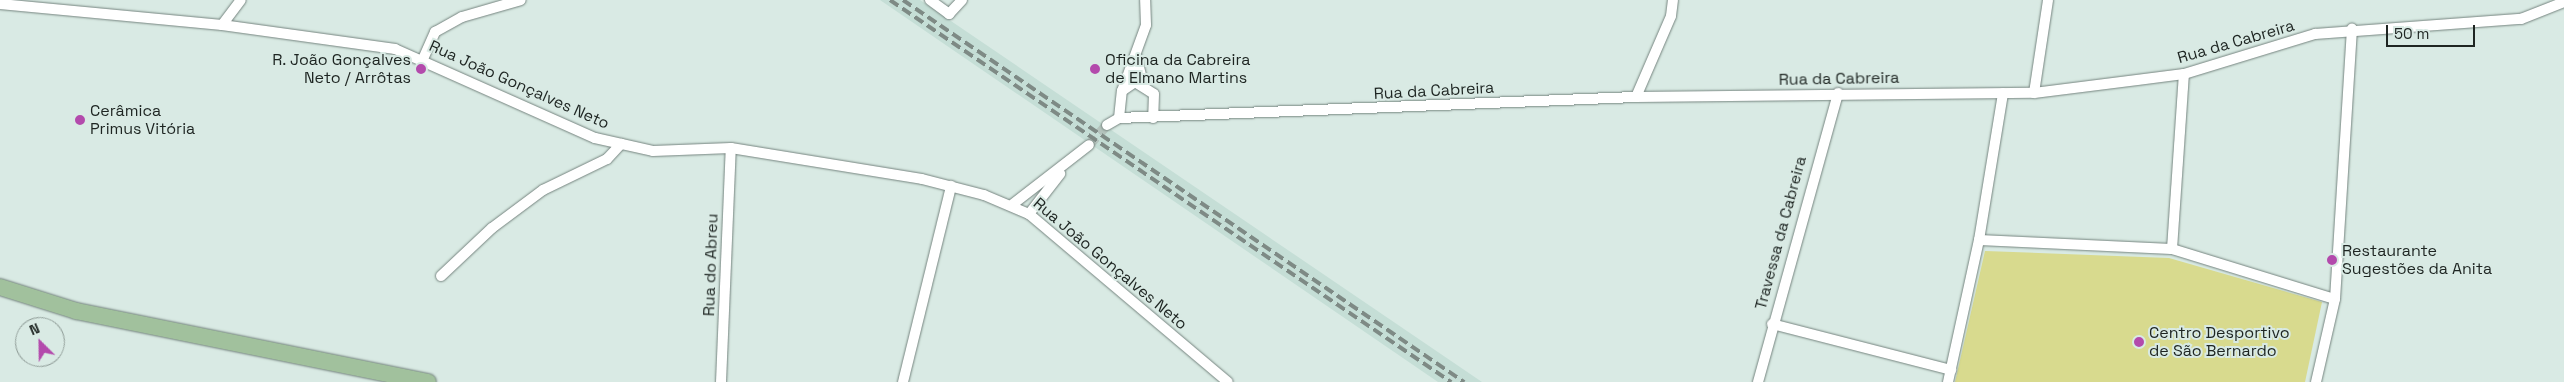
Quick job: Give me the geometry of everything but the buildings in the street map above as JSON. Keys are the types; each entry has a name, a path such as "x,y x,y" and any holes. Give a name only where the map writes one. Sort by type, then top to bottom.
{"main road":[{"path":"0,287 76,311 428,382"}],"street":[{"path":"222,25 241,0"},
{"path":"423,59 435,32 462,17 521,0"},
{"path":"930,0 949,14 962,0"},
{"path":"1107,125 1119,118 1122,90 1146,25 1146,0"},
{"path":"1636,97 1671,16 1673,0"},
{"path":"2034,93 2048,0"},
{"name":"Rua da Cabreira","path":"1119,118 1636,97 1838,93 2034,93 2184,74 2315,34 2352,29 2521,19 2564,2"},
{"name":"Rua João Gonçalves Neto","path":"0,4 222,25 395,49 423,59 594,138 653,151 731,148 951,186 1013,204 1029,214 1228,382"},
{"path":"2316,382 2335,299 2352,29"},
{"path":"1136,55 1143,83 1154,94 1153,118"},
{"path":"2172,249 2184,74"},
{"path":"1122,90 1143,83"},
{"name":"Travessa da Cabreira","path":"1758,382 1772,324 1838,93"},
{"path":"1948,382 1979,240 2003,93"},
{"path":"441,276 492,228 543,190 607,159 620,144"},
{"path":"1013,204 1063,169 1089,145"},
{"name":"Rua do Abreu","path":"721,382 731,148"},
{"path":"1029,214 1063,169"},
{"path":"903,382 951,186"},
{"path":"1979,240 2172,249 2335,299"},
{"path":"1772,324 1951,370"}],"shaded area":[{"path":"880,0 920,0 1482,382 1438,382"}],"green space":[{"name":"Centro Desportivo de São Bernardo","path":"1985,251 2169,258 2322,302 2305,382 1955,382"}],"tunnel":[{"path":"1089,145 1107,125"}],"railway":[{"path":"890,0 1451,382"},
{"path":"903,0 1464,382"}],"place":[{"name":"R. João Gonçalves Neto / Arrôtas","path":"421,69"},
{"name":"Oficina da Cabreira de Elmano Martins","path":"1095,69"},
{"name":"Cerâmica Primus Vitória","path":"80,120"},
{"name":"Restaurante Sugestões da Anita","path":"2332,260"},
{"name":"Centro Desportivo de São Bernardo","path":"2139,342"}]}
